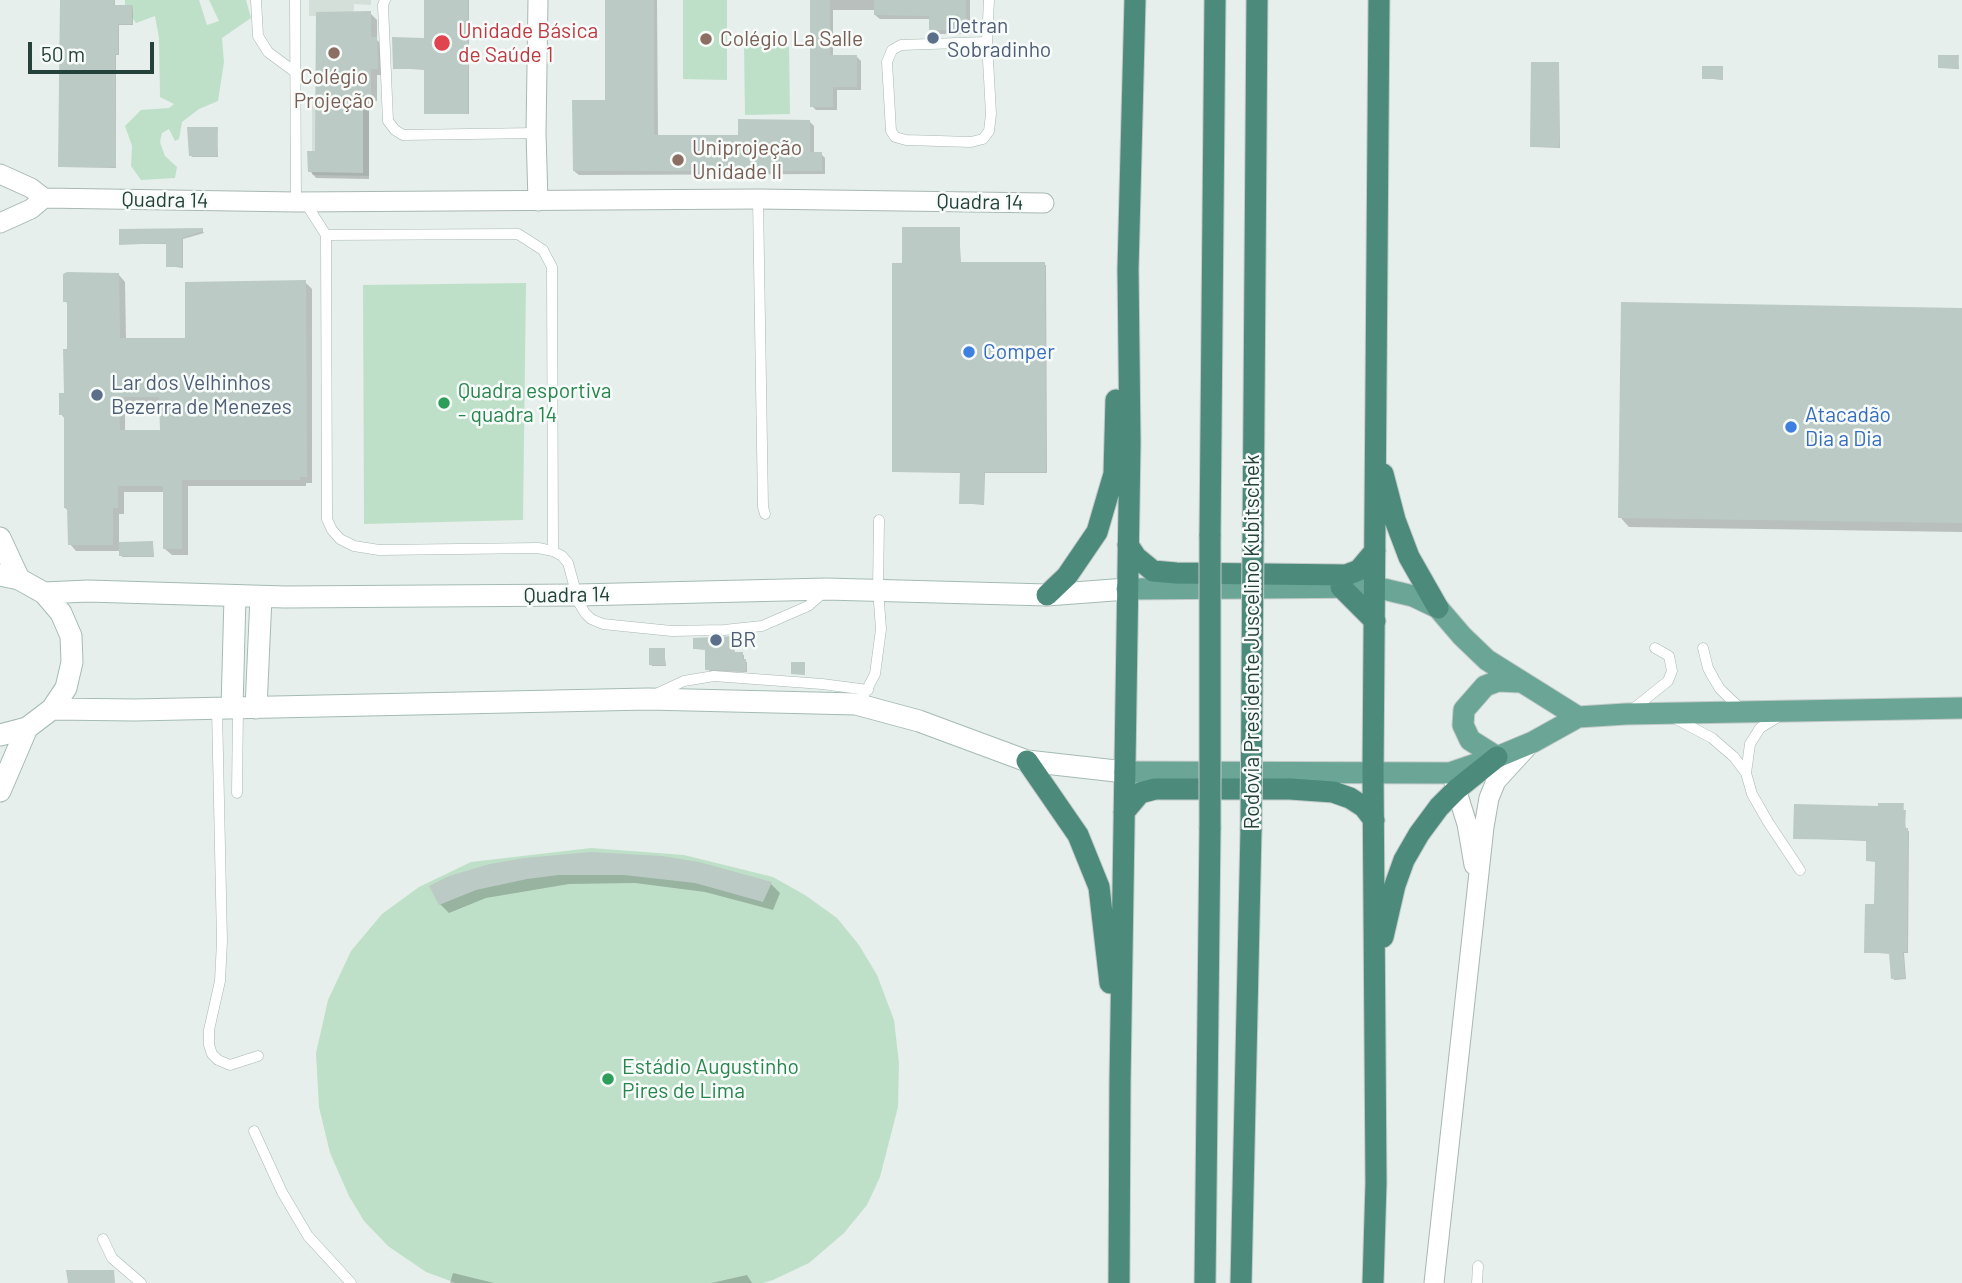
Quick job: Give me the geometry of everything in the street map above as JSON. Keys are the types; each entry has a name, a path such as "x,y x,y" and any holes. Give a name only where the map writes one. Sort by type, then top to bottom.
{"highway":[{"path":"1119,1283 1130,352 1128,269 1135,0"},
{"name":"Rodovia Presidente Juscelino Kubitschek","path":"1205,1283 1214,0"},
{"name":"Rodovia Presidente Juscelino Kubitschek","path":"1241,1283 1251,830 1257,0"},
{"path":"1373,1283 1376,1183 1373,772 1379,0"},
{"path":"1047,595 1067,576 1097,532 1114,474 1117,353 1128,269"},
{"path":"1376,449 1395,520 1438,608"},
{"path":"1128,545 1144,565 1162,573 1346,575 1359,570 1375,551"},
{"path":"1342,587 1375,621"},
{"path":"1373,984 1388,912 1404,860 1454,781 1497,757"},
{"path":"1027,761 1078,835 1099,887 1120,1082"},
{"path":"1124,812 1140,793 1155,789 1290,789 1333,792 1350,798 1364,807 1374,820"}],"main road":[{"path":"0,538 10,577 44,593 61,612 71,636 72,649 66,688 52,709 27,728 0,735"},
{"path":"1127,589 1375,587 1413,596 1438,608 1462,636 1488,660 1578,717"},
{"name":"Quadra 14","path":"44,593 88,591 261,597 578,595 878,589 1047,595 1127,589"},
{"path":"235,597 236,707"},
{"path":"236,707 261,597"},
{"path":"1520,682 1498,681 1485,686 1464,710 1463,725 1470,740 1497,757 1578,717 1962,708"},
{"path":"52,709 135,710 862,697 1027,761 1125,772 1373,772 1454,781"},
{"path":"0,791 27,728"}],"street":[{"path":"538,0 538,201"},
{"path":"0,174 35,198 0,223"},
{"name":"Quadra 14","path":"35,198 300,202 758,199 1044,203"},
{"path":"1434,1283 1484,827 1493,790 1504,769 1533,741"},
{"path":"1454,781 1467,824 1478,887"}],"lane":[{"path":"256,0 258,36 268,52 295,72"},
{"path":"295,0 300,202 326,235 326,496 327,519 331,530 340,539 354,546 379,550 538,548 553,551 562,556 568,564 585,613 603,624 672,631 724,631 762,626 784,619 808,606 826,589"},
{"path":"385,0 383,5 388,121 395,130 403,135 536,134"},
{"path":"987,42 901,45 892,50 887,62 891,131 895,138 971,142 983,139 989,131 989,0"},
{"path":"758,199 762,507 765,514"},
{"path":"326,235 518,234 543,250 552,267 553,551"},
{"path":"862,697 875,674 879,651 879,520"},
{"path":"1626,714 1668,681 1672,671 1669,656 1655,648"},
{"path":"1703,648 1708,668 1720,689 1743,712"},
{"path":"236,707 237,793"},
{"path":"236,707 219,981 209,1030 209,1045 218,1060 230,1065 258,1056"},
{"path":"1746,773 1751,744 1760,728 1771,719 1795,711"},
{"path":"1667,713 1712,738 1729,752 1746,773 1752,794 1800,870"},
{"path":"254,1132 282,1192 309,1236 351,1283"},
{"path":"103,1239 112,1258 141,1283"},
{"path":"1477,1283 1478,1266"}],"shaded area":[{"path":"309,0 371,0 371,5 354,4 350,97 369,97 369,176 312,175 312,97 317,97 317,16 309,16"}],"green space":[{"path":"125,0 199,0 207,25 219,21 209,0 246,0 251,18 222,38 224,62 218,101 199,109 182,122 179,139 175,141 169,129 162,133 160,142 165,156 177,167 175,178 141,180 131,166 132,146 125,126 141,110 169,108 174,104 160,97 159,38 155,16 136,23 125,7"},
{"path":"683,0 727,0 727,80 683,79"},
{"path":"744,46 789,47 790,114 745,115"},
{"name":"Quadra esportiva - quadra 14","path":"526,283 523,520 364,524 363,285"},
{"name":"Estádio Augustinho Pires de Lima","path":"591,848 684,855 773,877 805,895 837,918 859,945 877,975 894,1020 899,1063 898,1107 880,1177 867,1205 844,1233 809,1263 763,1283 456,1283 426,1272 388,1246 364,1221 349,1196 330,1153 319,1107 316,1053 328,1000 351,951 382,914 419,887 471,862"}],"building":[{"path":"60,0 114,0 114,5 133,5 132,24 118,24 118,54 115,54 116,167 58,167"},
{"path":"424,0 468,0 468,114 424,114 424,69 393,69 392,37 424,38"},
{"path":"605,0 654,0 654,135 738,135 738,119 810,120 810,152 822,152 822,171 573,171 572,100 605,100"},
{"path":"810,0 830,0 830,55 857,55 857,87 833,87 833,107 810,107"},
{"path":"874,0 966,0 966,30 929,30 929,16 874,15"},
{"path":"371,11 371,37 377,37 378,69 371,69 371,95 363,95 363,173 308,172 307,151 315,151 316,12"},
{"path":"1938,55 1959,55 1958,68 1938,68"},
{"path":"1531,62 1559,62 1559,147 1530,147"},
{"path":"1702,66 1723,66 1723,79 1702,79"},
{"path":"187,127 218,127 217,156 189,156"},
{"name":"Comper","path":"902,227 960,227 960,262 1045,262 1046,472 984,472 984,504 959,504 960,472 892,472 892,263 902,263"},
{"path":"203,228 203,231 182,238 182,267 166,267 166,243 119,245 119,229"},
{"path":"119,273 120,338 185,338 185,282 306,280 307,477 300,477 300,480 182,480 182,549 163,549 163,486 118,486 118,508 113,508 113,545 68,545 67,508 64,508 64,415 59,415 59,393 64,393 63,349 67,349 67,302 63,302 63,274","holes":["119,397 159,397 160,430 120,430"]},
{"name":"Atacadão Dia a Dia","path":"1621,302 1962,308 1962,523 1618,518"},
{"path":"153,541 153,556 119,556 119,542"},
{"path":"734,636 734,652 743,652 746,671 705,670 705,649 693,649 693,638"},
{"path":"649,648 665,648 665,665 649,665"},
{"path":"791,662 805,662 805,675 791,674"},
{"path":"1878,803 1904,803 1903,810 1906,810 1907,952 1903,952 1905,978 1891,979 1889,953 1864,953 1865,904 1874,904 1875,861 1866,861 1866,840 1793,839 1794,804 1878,806"},
{"path":"591,852 662,856 699,862 772,882 763,902 695,883 624,875 559,875 527,879 476,890 439,905 429,886 449,876 490,864"},
{"path":"66,1270 114,1270 115,1283 68,1283"}],"place":[{"name":"Detran Sobradinho","path":"933,38"},
{"name":"Colégio La Salle","path":"706,39"},
{"name":"Unidade Básica de Saúde 1","path":"442,43"},
{"name":"Colégio Projeção","path":"334,53"},
{"name":"Uniprojeção Unidade II","path":"678,160"},
{"name":"Comper","path":"969,352"},
{"name":"Lar dos Velhinhos Bezerra de Menezes","path":"97,395"},
{"name":"Quadra esportiva - quadra 14","path":"444,403"},
{"name":"Atacadão Dia a Dia","path":"1791,427"},
{"name":"BR","path":"716,640"},
{"name":"Estádio Augustinho Pires de Lima","path":"608,1079"}]}
